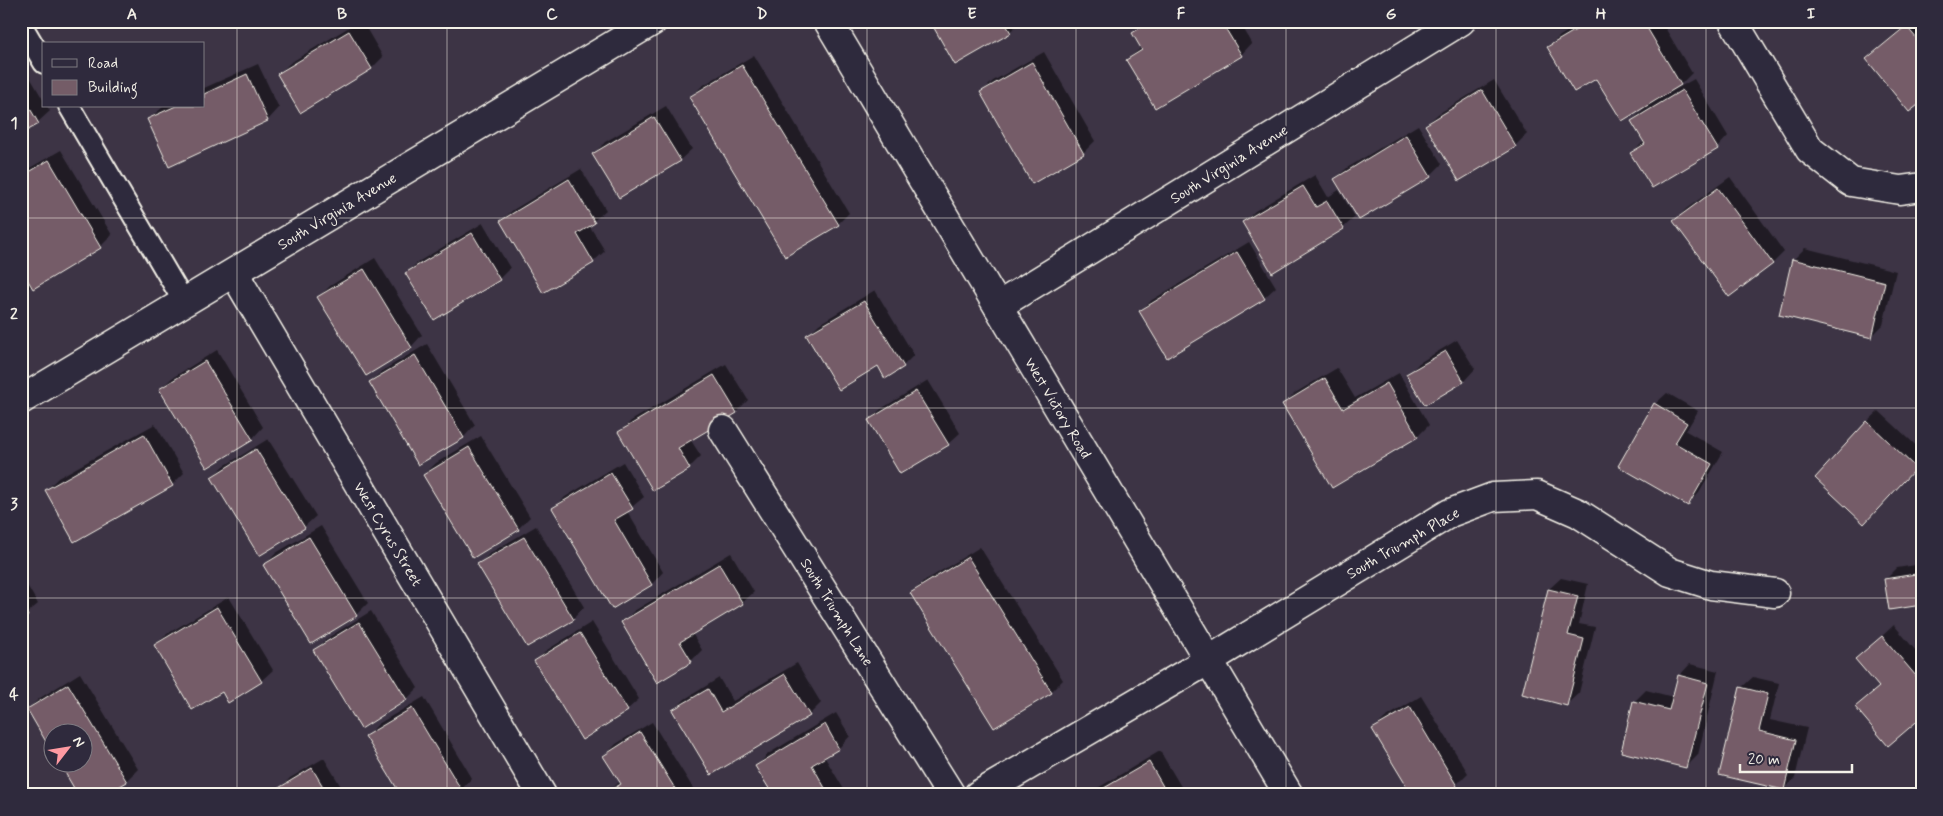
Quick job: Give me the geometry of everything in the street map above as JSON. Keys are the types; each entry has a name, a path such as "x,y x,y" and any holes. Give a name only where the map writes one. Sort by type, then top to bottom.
{"street":[{"name":"South Virginia Avenue","path":"21,400 654,21"},
{"name":"West Victory Road","path":"828,21 1289,795"},
{"name":"South Virginia Avenue","path":"998,306 1461,21"},
{"path":"1733,21 1810,150 1851,182 1900,190 1922,187"},
{"name":"West Cyrus Street","path":"234,272 542,795"},
{"name":"South Triumph Lane","path":"723,430 951,795"},
{"name":"South Triumph Place","path":"1209,660 1450,513 1493,497 1537,495 1578,513 1670,572 1710,585 1774,593"},
{"path":"978,795 1209,660"}],"lane":[{"path":"21,24 42,60"},
{"path":"70,108 184,302"}],"building":[{"path":"930,21 1004,21 1011,33 955,65"},
{"path":"1152,21 1221,21 1242,56 1155,108 1126,60 1142,50 1132,33"},
{"path":"1591,21 1643,21 1681,85 1622,121 1596,79 1574,92 1547,47"},
{"path":"1906,26 1918,40 1922,37 1922,102 1909,112 1866,59"},
{"path":"349,31 372,69 300,113 277,74"},
{"path":"1032,62 1084,154 1032,184 980,92"},
{"path":"742,65 839,225 785,257 689,97"},
{"path":"247,74 268,121 169,167 147,119 172,108 205,108 205,94"},
{"path":"1482,90 1516,147 1459,181 1425,125"},
{"path":"1682,90 1718,149 1652,188 1630,153 1645,144 1631,121"},
{"path":"21,93 39,124 21,134"},
{"path":"654,117 681,161 619,198 592,154"},
{"path":"1406,135 1431,177 1359,220 1334,179"},
{"path":"49,160 101,248 33,289 21,269 21,177"},
{"path":"569,179 595,223 577,234 594,263 543,293 500,221"},
{"path":"1303,186 1316,207 1327,201 1344,229 1272,273 1242,222"},
{"path":"1718,188 1773,264 1729,297 1673,221"},
{"path":"472,233 500,280 434,320 405,273"},
{"path":"1237,252 1265,299 1167,358 1139,311"},
{"path":"1792,259 1885,282 1872,338 1779,315"},
{"path":"364,269 412,348 366,376 317,297"},
{"path":"864,301 904,367 885,379 878,366 839,390 806,335"},
{"path":"1446,351 1464,382 1425,405 1406,374"},
{"path":"415,355 464,438 418,465 369,382"},
{"path":"205,361 253,440 207,468 159,389"},
{"path":"714,375 737,413 678,448 690,469 653,491 618,432"},
{"path":"1325,378 1343,409 1387,383 1418,437 1332,488 1282,404"},
{"path":"916,391 949,445 900,474 868,420"},
{"path":"1654,403 1687,423 1675,443 1712,464 1688,506 1618,466"},
{"path":"1867,421 1916,468 1864,524 1815,478"},
{"path":"144,434 173,486 74,542 45,490"},
{"path":"469,447 519,530 473,558 423,475"},
{"path":"256,449 305,528 259,556 211,477"},
{"path":"611,473 633,509 614,520 652,585 612,609 552,508"},
{"path":"309,537 357,616 311,644 263,565"},
{"path":"524,537 574,620 527,647 477,564"},
{"path":"968,557 1052,693 994,728 910,593"},
{"path":"719,564 743,604 680,642 692,662 657,683 621,622"},
{"path":"1922,573 1922,605 1889,610 1884,579"},
{"path":"1548,589 1578,596 1568,635 1584,639 1567,706 1522,694"},
{"path":"21,605 28,616 21,620"},
{"path":"217,607 262,682 228,703 222,692 192,710 154,645"},
{"path":"359,622 407,700 361,729 313,650"},
{"path":"580,633 628,711 582,740 534,661"},
{"path":"1882,636 1922,683 1922,717 1888,746 1855,707 1879,687 1855,659"},
{"path":"785,674 810,716 711,775 672,710 708,689 721,712"},
{"path":"1678,675 1708,683 1686,768 1621,752 1633,701 1669,710"},
{"path":"68,684 127,782 105,795 78,795 66,774 92,774 92,724 42,724 42,735 27,709"},
{"path":"1740,687 1768,694 1759,731 1796,740 1784,790 1719,775"},
{"path":"1410,707 1457,786 1442,795 1412,795 1372,729"},
{"path":"412,708 462,791 455,795 401,795 365,736"},
{"path":"825,724 839,749 812,765 829,795 773,795 755,766"},
{"path":"640,732 679,795 609,795 607,792 621,784 603,756"},
{"path":"1149,762 1168,795 1092,795"},
{"path":"312,768 328,795 280,795 277,789"}]}
